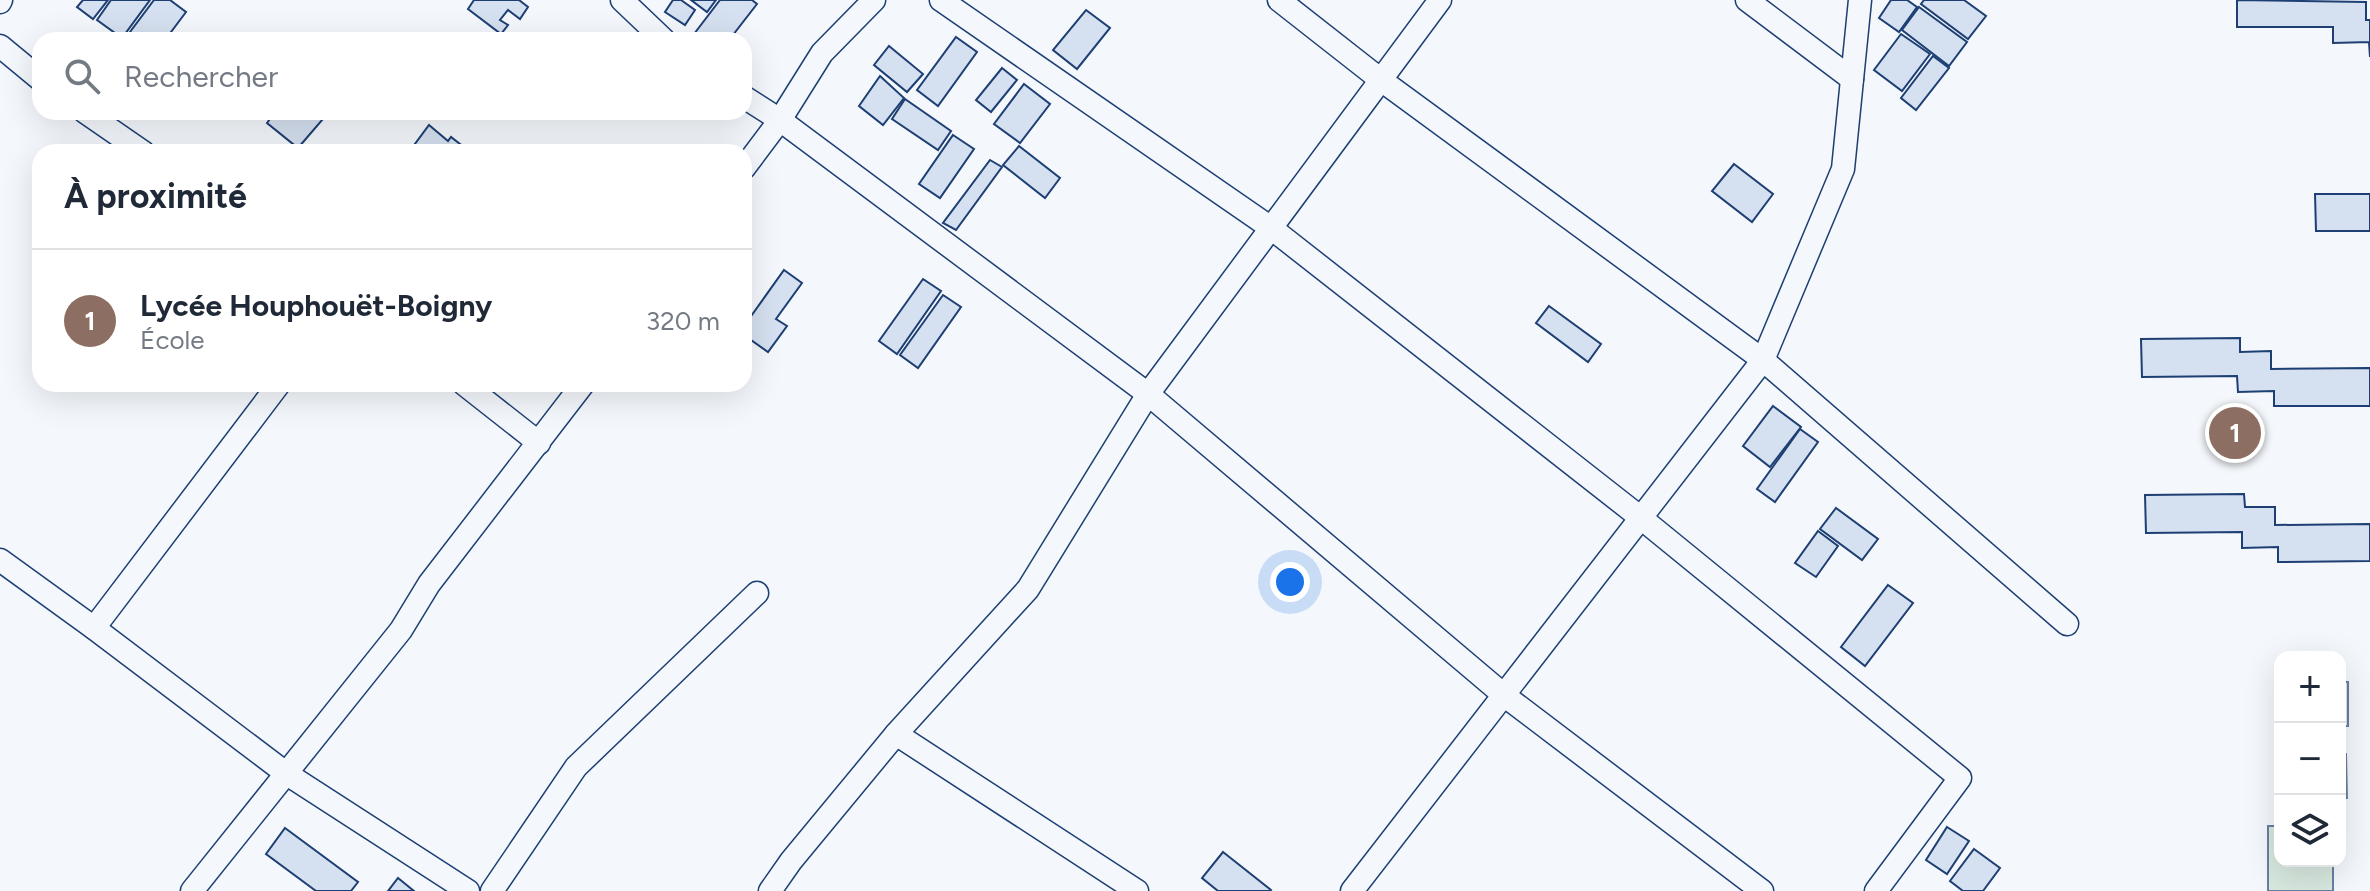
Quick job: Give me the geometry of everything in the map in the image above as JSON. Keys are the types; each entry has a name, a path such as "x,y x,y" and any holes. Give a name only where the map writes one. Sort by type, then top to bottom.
{"street":[{"path":"622,0 656,32"},
{"path":"752,157 780,120 822,53 874,0"},
{"path":"941,0 1271,228 1641,518 1960,778 1876,891"},
{"path":"1279,0 1381,80 1763,360 2067,624"},
{"path":"770,891 896,734 1028,589 1148,394 1440,0"},
{"path":"1747,0 1852,79"},
{"path":"1352,891 1763,360 1843,169 1860,0"},
{"path":"0,46 32,72"},
{"path":"752,102 1148,394 1505,696 1762,891"},
{"path":"97,120 131,144"},
{"path":"94,628 273,392"},
{"path":"474,392 539,443"},
{"path":"192,891 401,630 429,584 577,392"},
{"path":"0,560 287,774 468,891"},
{"path":"492,891 576,767 757,593"},
{"path":"896,734 1137,891"}],"shaded area":[{"path":"2346,682 2348,682 2346,726"},
{"path":"2268,826 2274,826 2274,867 2333,867 2333,891 2268,891"}],"building":[{"path":"83,0 108,0 93,19 77,7"},
{"path":"111,0 150,0 126,32 114,32 97,20"},
{"path":"154,0 170,0 186,12 171,32 130,32"},
{"path":"474,0 519,0 528,7 520,19 508,10 500,20 508,25 503,32 468,9"},
{"path":"673,0 681,0 695,10 685,25 665,12"},
{"path":"691,0 716,0 707,12"},
{"path":"720,0 752,0 757,4 735,32 696,32"},
{"path":"1891,0 1907,0 1917,7 1899,32 1879,18"},
{"path":"1924,0 1964,0 1986,16 1968,39 1921,4"},
{"path":"2237,0 2366,2 2366,20 2370,20 2370,57 2369,42 2333,43 2333,27 2237,27"},
{"path":"1919,7 1967,42 1949,66 1902,30"},
{"path":"1086,10 1110,28 1077,69 1053,50"},
{"path":"1901,34 1930,54 1902,91 1874,70"},
{"path":"956,37 977,52 938,106 917,90"},
{"path":"889,46 923,74 907,92 874,65"},
{"path":"1933,56 1949,68 1916,110 1901,98"},
{"path":"1002,68 1017,80 991,112 976,100"},
{"path":"880,76 904,98 883,125 859,106"},
{"path":"1024,84 1050,104 1020,143 994,124"},
{"path":"905,99 951,131 938,150 892,119"},
{"path":"269,120 322,120 301,144 293,144 267,123"},
{"path":"429,125 448,141 451,137 460,144 415,144"},
{"path":"953,135 974,149 940,198 919,184"},
{"path":"1019,146 1060,178 1045,198 1003,165"},
{"path":"990,160 1002,167 956,230 943,223"},
{"path":"1734,164 1773,194 1752,222 1712,191"},
{"path":"2315,194 2370,194 2370,231 2316,231"},
{"path":"784,270 802,283 776,319 787,326 768,352 752,341 752,315"},
{"path":"923,279 941,291 897,354 879,341"},
{"path":"943,295 961,307 918,368 900,355"},
{"path":"1549,306 1601,344 1588,362 1536,323"},
{"path":"2240,338 2240,352 2271,351 2271,369 2370,368 2370,406 2274,406 2274,391 2238,392 2237,376 2142,377 2141,339"},
{"path":"1773,406 1801,427 1770,467 1743,446"},
{"path":"1800,429 1818,442 1775,502 1757,489"},
{"path":"2244,494 2245,507 2275,507 2275,525 2370,524 2370,561 2278,562 2278,547 2242,548 2242,532 2146,533 2145,495"},
{"path":"1836,508 1878,539 1862,560 1820,529"},
{"path":"1818,531 1838,546 1816,577 1795,563"},
{"path":"1888,585 1913,603 1865,666 1841,647"},
{"path":"1947,827 1969,841 1947,874 1926,860"},
{"path":"285,828 358,882 351,891 316,891 266,854"},
{"path":"1974,849 2000,868 1983,891 1963,891 1950,881"},
{"path":"1223,852 1271,890 1218,891 1202,878"},
{"path":"398,878 414,891 388,891"}],"place":[{"name":"Lycée Houphouët-Boigny","path":"2235,433"}]}
